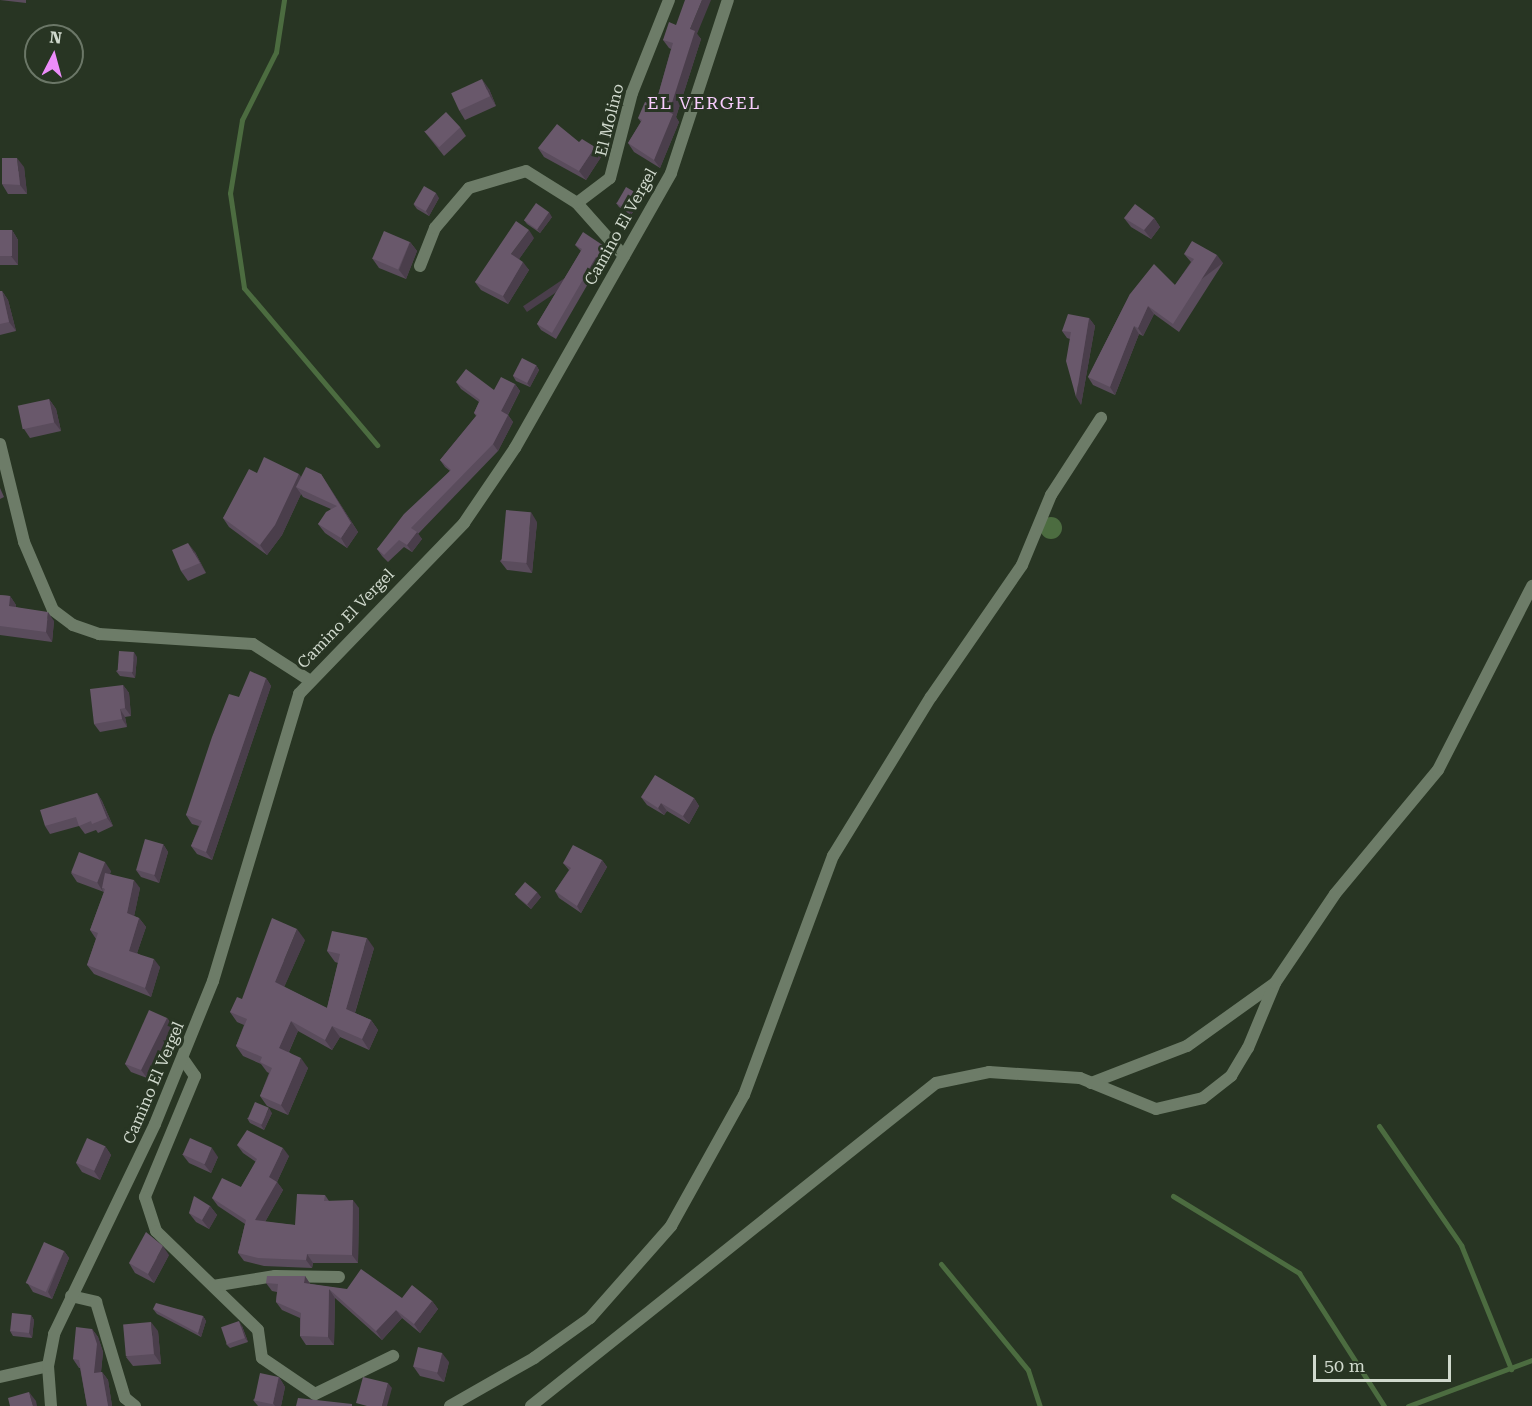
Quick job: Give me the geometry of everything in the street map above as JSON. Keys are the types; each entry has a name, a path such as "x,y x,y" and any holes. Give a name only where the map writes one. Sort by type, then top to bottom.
{"street":[{"name":"El Molino","path":"577,203 610,178 632,93 669,0"},
{"name":"Camino El Vergel","path":"51,1406 48,1366 54,1334 112,1217 183,1059 234,917 292,711 309,680 464,523 515,448 671,172 728,0"},
{"path":"420,266 435,228 470,189 526,171 577,203 624,256"},
{"path":"450,1406 534,1358 590,1318 671,1226 744,1095 833,856 931,697 1022,566 1051,495 1101,418"},
{"path":"0,444 24,542 53,610 73,625 99,634 253,644 309,680"},
{"path":"531,1406 936,1083 989,1072 1080,1078 1156,1109 1203,1098 1231,1076 1248,1048 1275,983 1335,894 1438,770 1532,586"},
{"path":"1091,1083 1187,1046 1275,983"},
{"path":"183,1059 195,1076 145,1197 156,1231 258,1330 262,1358 315,1394 393,1356"},
{"path":"213,1286 275,1276 339,1277"},
{"path":"71,1296 96,1302 125,1398 135,1406"},
{"path":"0,1377 48,1366"}],"shaded area":[{"path":"1047,517 1055,517 1062,524 1062,532 1055,539 1047,539 1040,532 1040,524"}],"building":[{"path":"685,0 702,0 690,29 695,31 669,112 673,114 654,160 628,143 642,120 638,118 645,102 655,106 673,43 663,40 669,22 676,25"},
{"path":"482,79 490,96 459,111 451,93"},
{"path":"446,112 460,127 439,147 425,132"},
{"path":"557,124 579,142 582,139 595,147 579,171 538,148"},
{"path":"2,158 17,158 20,185 2,184"},
{"path":"424,186 436,193 426,211 414,204"},
{"path":"626,187 638,194 629,210 616,203"},
{"path":"536,203 549,212 537,229 524,220"},
{"path":"1135,204 1154,218 1144,230 1124,218"},
{"path":"516,221 529,230 511,254 523,262 503,296 475,282"},
{"path":"0,230 12,230 12,256 0,256"},
{"path":"384,231 410,242 398,270 372,259"},
{"path":"583,232 607,248 600,260 596,257 552,333 537,324 582,249 575,245"},
{"path":"1192,241 1217,255 1173,324 1148,306 1138,328 1134,326 1110,387 1088,377 1130,294 1154,264 1175,285 1194,259 1184,254"},
{"path":"0,291 2,291 9,322 0,324"},
{"path":"1068,314 1089,318 1076,397 1066,361 1071,332 1062,331"},
{"path":"522,358 536,365 527,383 513,376"},
{"path":"466,369 494,390 501,377 515,384 501,411 508,415 493,444 411,528 417,532 407,545 399,540 384,555 377,549 404,514 451,470 440,460 477,415 474,413 480,400 456,382"},
{"path":"49,399 54,422 23,429 18,406"},
{"path":"264,457 299,474 275,525 260,545 223,518 249,469 257,473"},
{"path":"306,467 321,474 351,523 341,538 318,524 326,512 337,506 296,487"},
{"path":"506,510 531,512 526,563 502,561"},
{"path":"188,543 200,563 181,571 172,550"},
{"path":"0,595 10,596 9,606 48,612 46,632 0,626"},
{"path":"119,651 134,652 133,672 118,671"},
{"path":"250,671 266,678 206,852 191,846 202,821 186,815 229,694 239,697"},
{"path":"123,685 125,708 120,709 122,719 94,724 90,689"},
{"path":"655,775 694,798 683,816 661,803 658,808 641,797"},
{"path":"97,793 107,818 79,826 76,817 45,826 40,810"},
{"path":"145,839 163,844 154,875 136,870"},
{"path":"573,845 602,860 577,906 555,891 571,868 563,863"},
{"path":"79,852 105,862 97,883 71,873"},
{"path":"105,873 134,880 127,913 139,918 129,951 154,959 145,988 87,965 98,933 90,930 105,889 102,888"},
{"path":"525,882 537,892 527,905 515,894"},
{"path":"272,918 297,929 275,982 327,1008 340,954 327,951 332,931 367,938 346,1009 371,1020 362,1039 332,1026 325,1040 291,1021 279,1048 301,1058 281,1105 260,1096 272,1068 260,1062 262,1057 236,1046 247,1019 230,1012 237,997 242,999"},
{"path":"149,1010 167,1018 141,1070 125,1064"},
{"path":"255,1102 269,1108 262,1124 248,1119"},
{"path":"247,1130 283,1148 269,1177 277,1182 255,1220 295,1225 297,1194 325,1195 324,1201 353,1200 352,1255 307,1254 306,1260 258,1258 238,1253 246,1220 212,1198 222,1178 241,1187 257,1159 237,1145"},
{"path":"87,1138 105,1146 94,1171 76,1163"},
{"path":"190,1138 212,1148 205,1164 183,1154"},
{"path":"194,1196 210,1206 202,1220 189,1213"},
{"path":"146,1232 163,1246 148,1274 129,1263"},
{"path":"44,1242 64,1251 46,1292 26,1283"},
{"path":"361,1269 402,1298 412,1285 432,1301 414,1324 396,1310 376,1331 329,1289 328,1337 300,1336 301,1313 276,1302 278,1284 266,1283 267,1276 305,1276 304,1283 347,1289"},
{"path":"156,1303 203,1316 198,1333 153,1309"},
{"path":"12,1313 31,1315 29,1333 10,1331"},
{"path":"239,1321 245,1338 227,1344 221,1327"},
{"path":"151,1322 154,1354 126,1356 123,1324"},
{"path":"76,1327 92,1329 97,1344 94,1373 102,1372 108,1406 87,1406 79,1360 73,1359"},
{"path":"418,1347 442,1353 437,1372 413,1366"},
{"path":"260,1373 279,1377 273,1404 254,1400"},
{"path":"363,1377 388,1383 382,1406 356,1403"},
{"path":"29,1392 33,1406 10,1406 8,1398"},
{"path":"298,1398 352,1404 352,1406 296,1406"}],"waterway":[{"path":"284,0 276,52 242,120 230,193 244,288 377,445"},
{"path":"1379,1126 1461,1245 1511,1369"},
{"path":"1173,1196 1299,1273 1384,1406"},
{"path":"941,1264 1028,1370 1040,1406"},
{"path":"1408,1406 1532,1360"}],"district":[{"name":"EL VERGEL","path":"704,103"}]}
